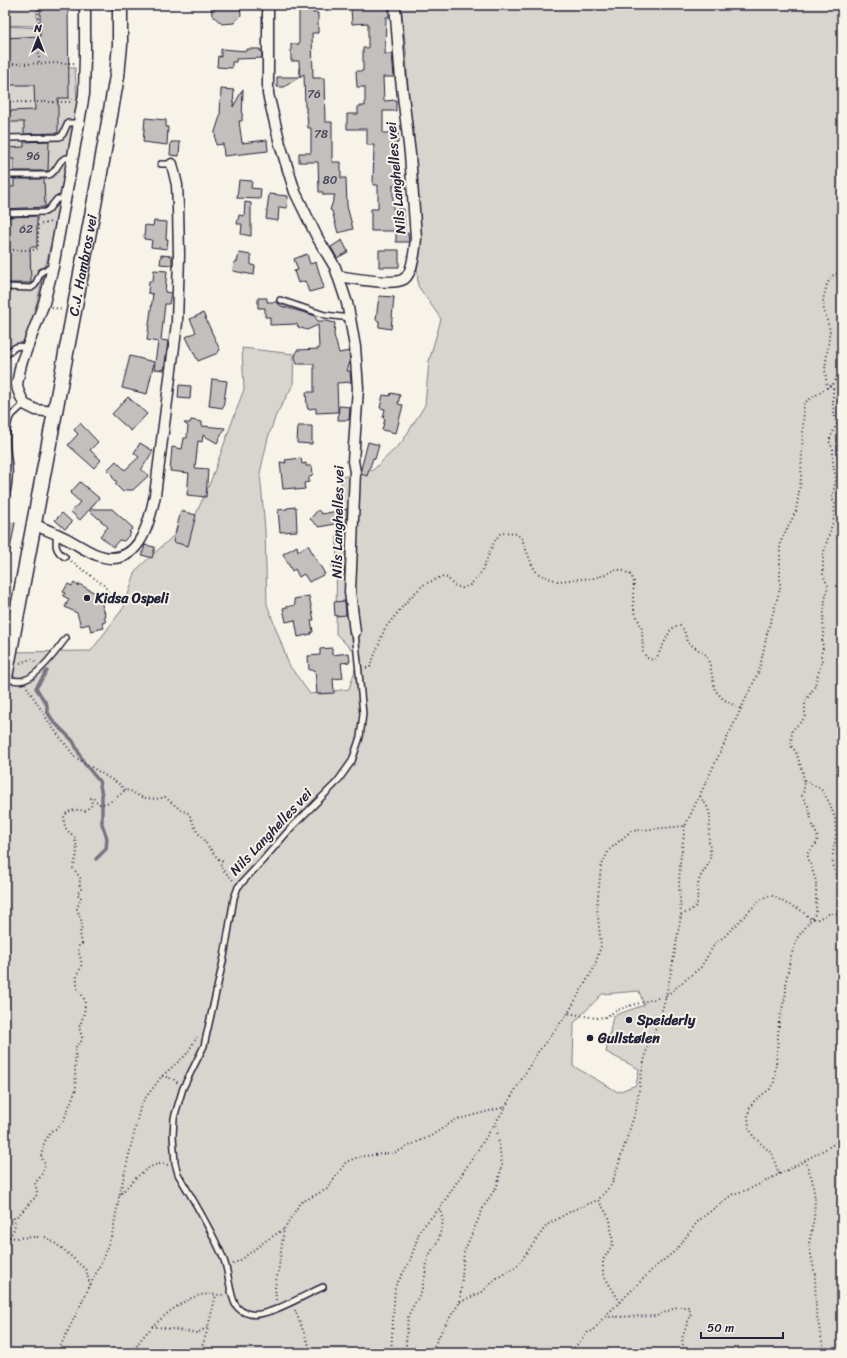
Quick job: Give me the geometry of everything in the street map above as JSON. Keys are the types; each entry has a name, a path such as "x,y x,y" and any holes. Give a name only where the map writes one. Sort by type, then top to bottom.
{"main road":[{"name":"C.J. Hambros vei","path":"5,678 100,173 120,45 120,5"}],"street":[{"path":"54,412 36,410 24,404 17,384 21,364 44,303 53,267 80,123 84,94 84,5"},
{"name":"Nils Langhelles vei","path":"268,5 268,94 280,144 295,192 317,237 335,267 350,318 355,347 358,388 353,461 355,472 350,592 355,632"},
{"name":"Nils Langhelles vei","path":"338,276 373,281 401,281 409,274 415,249 416,238 410,154 400,79 395,5"},
{"path":"33,524 57,534 97,555 114,558 127,554 135,549 140,541 151,514 158,473 177,323 179,254 178,207 177,185 172,164"}],"lane":[{"path":"5,138 60,137 68,123 80,123"},
{"path":"5,175 49,175 53,173 63,159 66,157 73,158"},
{"path":"161,164 172,164"},
{"path":"5,213 45,212 57,199 65,199"},
{"path":"5,287 31,288 35,285 41,272 47,268 53,267"},
{"path":"280,300 325,315 350,318"},
{"path":"5,356 15,347 21,345 27,348"},
{"path":"5,501 9,478 6,439 7,417 24,404"},
{"path":"57,534 55,546 60,554 65,557"},
{"name":"Nils Langhelles vei","path":"323,1287 275,1310 262,1314 251,1315 242,1311 236,1305 232,1295 227,1267 214,1238 178,1174 175,1163 173,1136 174,1118 183,1088 204,1046 224,956 234,898 238,887 290,829 338,782 352,761 360,737 363,714 355,632"},
{"path":"24,680 30,678 56,652 66,638"},
{"name":"C.J. Hambros vei","path":"5,678 18,681 24,680"}],"path":[{"path":"5,10 18,5"},
{"path":"38,5 39,64"},
{"path":"5,64 78,64"},
{"path":"5,102 70,102 74,93"},
{"path":"5,250 36,250 38,248 38,225 62,221"},
{"path":"827,388 825,369 830,330 823,300 827,284 832,276 842,271"},
{"path":"50,306 62,310"},
{"path":"460,1302 482,1292 497,1278 517,1266 547,1225 573,1210 598,1200 612,1184 636,1110 647,1048 659,1021 673,962 681,915 679,884 685,826 759,671 767,634 780,589 780,543 796,511 802,479 804,403 833,384 842,370"},
{"path":"833,384 833,406 836,424"},
{"path":"779,1174 772,1154 753,1136 749,1128 748,1116 750,1107 755,1100 770,1089 774,1082 779,1021 786,993 786,981 791,956 798,937 816,913 816,881 807,854 816,844 818,838 812,823 808,806 802,796 804,790 804,780 800,762 791,746 792,730 802,721 805,702 814,688 822,661 821,655 823,648 822,641 824,632 825,600 828,586 823,575 823,555 832,523 835,504 832,499 836,479 833,464 833,449 829,441 842,412 842,408"},
{"path":"359,670 370,667 385,628 408,600 423,585 442,577 448,578 453,585 462,588 470,585 482,571 494,542 500,534 509,532 517,534 522,539 532,565 537,573 548,578 558,581 594,578 616,570 624,571 631,575 634,582 634,610 642,629 643,652 647,658 653,660 657,657 670,631 675,626 680,626 684,630 688,642 706,655 715,690 723,698 741,709"},
{"path":"65,557 105,586 108,592 108,602"},
{"path":"19,663 31,659 38,662 42,666"},
{"path":"24,680 29,692 50,724 75,757 126,790 132,791 136,795 159,800 165,797 182,811 187,812 196,830 218,859 222,861 220,867 238,887"},
{"path":"804,780 821,790 829,802 835,818 836,836 832,859 835,873 842,888"},
{"path":"9,1237 15,1224 14,1218 22,1213 29,1202 36,1197 37,1191 35,1183 41,1176 45,1164 41,1157 44,1143 51,1131 58,1128 65,1117 76,1089 76,1046 81,1042 82,1037 79,1027 83,1021 85,1006 84,999 79,993 77,986 77,975 81,967 78,951 79,946 82,944 80,933 82,926 77,909 80,897 77,894 81,889 79,883 81,879 73,868 78,855 76,842 74,836 68,832 64,826 64,816 69,810 77,809 85,811 92,803 92,797 99,804 104,804 116,799 126,790"},
{"path":"681,915 692,910 697,904 701,874 709,863 709,810 700,796"},
{"path":"391,1353 395,1287 410,1261 420,1230 440,1208 496,1122 538,1052 568,1013 594,968 601,946 597,907 601,867 610,850 631,831 685,826"},
{"path":"568,1013 595,1018 605,1017 623,1008 666,996 701,966 716,942 724,937 756,904 766,896 771,895 799,909 811,919 818,919 829,914 842,913"},
{"path":"57,1353 102,1261 113,1231 119,1197 141,1104 162,1076 186,1055 202,1030 208,1025"},
{"path":"162,1076 173,1079 183,1088"},
{"path":"227,1267 242,1260 264,1242 284,1229 300,1203 327,1189 346,1162 358,1157 397,1152 431,1136 454,1120 505,1107"},
{"path":"431,1353 443,1328 460,1302 464,1252 484,1206 497,1186 502,1165 496,1122"},
{"path":"568,1353 588,1332 593,1331 604,1317 654,1268 676,1250 699,1220 733,1194 750,1188 779,1174 834,1144 842,1138"},
{"path":"804,1160 812,1178 815,1199 814,1218 809,1244 815,1275 816,1312 824,1346 823,1353"},
{"path":"119,1197 150,1167 160,1163 168,1165 175,1163"},
{"path":"598,1200 610,1219 613,1244 603,1260 602,1274 620,1302"},
{"path":"408,1353 406,1345 408,1316 421,1292 428,1258 438,1241 443,1222 440,1208"},
{"path":"275,1310 275,1286 280,1267 284,1229"},
{"path":"5,1237 46,1237 63,1249 86,1270 90,1287"},
{"path":"200,1353 216,1295"},
{"path":"132,1353 152,1326 176,1308 198,1296 232,1295"},
{"path":"288,1304 295,1308 312,1353"},
{"path":"604,1317 657,1316 677,1307 688,1307 691,1313 682,1338 684,1353"},
{"path":"152,1326 197,1333 208,1327"}],"shaded area":[{"path":"5,5 37,5 37,26 5,25"},
{"path":"401,5 842,5 842,1353 5,1353 5,652 91,651 124,607 136,570 195,516 210,483 244,389 242,348 294,354 293,385 276,415 268,438 260,473 265,529 267,604 289,665 310,694 349,689 359,657 336,634 337,507 342,477 373,470 402,442 425,405 429,361 441,319 418,286 406,50","holes":["639,991 644,1005 613,1016 606,1052 639,1069 636,1085 618,1092 573,1066 574,1023 602,994"]},
{"path":"5,26 38,28 39,67 75,68 77,102 54,231 29,335 19,349 5,361"}],"building":[{"path":"40,5 68,5 69,98 58,98 58,133 24,134 24,122 8,122 8,111 35,110 34,85 5,85 5,38 40,36"},
{"path":"211,5 240,5 241,15 234,23 222,24 212,15"},
{"path":"389,5 389,17 386,17 385,54 392,54 394,77 383,77 384,101 396,100 396,111 383,111 383,133 398,133 398,143 396,143 396,173 402,173 402,185 393,185 393,209 404,209 405,233 408,233 409,242 396,242 396,231 371,231 371,209 378,209 378,185 373,185 374,145 367,145 367,129 347,129 347,114 358,114 358,106 365,106 365,87 357,87 356,71 363,71 363,48 368,48 368,23 352,24 351,7"},
{"path":"313,7 313,13 318,13 318,33 312,33 313,78 324,78 325,122 332,122 332,162 341,162 341,178 346,178 347,206 353,229 338,233 332,211 330,210 335,195 323,195 323,192 319,192 318,162 299,162 299,153 311,153 311,128 308,128 305,107 304,74 300,77 299,61 291,61 291,44 299,44 299,8"},
{"path":"221,49 247,51 247,49 260,49 260,51 262,51 262,58 236,59 236,62 232,62 232,68 217,67 218,56 221,57"},
{"path":"277,77 299,77 284,87 277,87"},
{"path":"221,89 234,90 233,107 243,89 242,121 239,121 242,143 267,140 268,151 224,156 223,144 216,145 215,132 220,116"},
{"path":"145,118 166,120 166,127 168,127 167,145 143,142"},
{"path":"49,141 48,171 14,171 14,159 5,159 5,148 24,147 24,142"},
{"path":"171,142 180,142 179,156 170,155"},
{"path":"14,179 44,179 45,207 5,209 5,187 14,187"},
{"path":"239,180 252,181 251,188 261,189 260,199 237,198"},
{"path":"269,194 288,196 287,208 279,207 278,221 266,219"},
{"path":"245,202 251,203 251,236 241,234 242,224 237,224 239,215 244,216"},
{"path":"37,216 37,247 30,247 31,283 5,283 5,217"},
{"path":"154,221 167,222 167,249 151,247 152,240 144,239 145,225 153,226"},
{"path":"342,240 348,252 337,258 331,247"},
{"path":"379,250 399,250 399,267 379,267"},
{"path":"239,253 251,255 251,265 255,266 254,275 233,271 234,262 237,262"},
{"path":"307,254 310,264 316,262 324,288 309,292 305,281 298,283 294,271 298,270 294,259"},
{"path":"161,255 172,256 172,265 160,264"},
{"path":"154,270 167,271 165,292 171,293 169,304 165,304 161,340 168,341 164,370 154,369 158,342 147,340 153,294 148,293 149,281 153,281"},
{"path":"379,296 394,297 391,329 379,327 379,321 376,320"},
{"path":"258,298 267,298 267,302 276,302 281,306 313,315 318,321 335,323 334,335 339,353 349,351 350,362 347,371 350,371 351,382 337,383 338,412 316,413 316,408 308,409 306,392 314,392 314,364 297,364 295,357 297,350 319,349 318,325 307,330 298,327 297,324 270,325 270,317 265,317 265,308 258,308"},
{"path":"203,313 220,350 218,353 198,361 186,337 196,332 190,319"},
{"path":"130,356 154,362 147,394 122,388"},
{"path":"212,379 227,381 223,408 209,406"},
{"path":"179,385 191,386 190,399 178,398"},
{"path":"391,393 400,395 398,404 403,405 396,433 382,430 385,419 383,418 385,409 380,408 383,395 390,396"},
{"path":"128,397 147,414 131,431 112,414"},
{"path":"339,406 350,407 349,420 338,420"},
{"path":"191,420 202,422 202,426 225,428 217,443 203,435 202,442 198,441 195,468 208,469 206,497 187,495 189,473 170,471 172,447 182,449 184,438 187,438 188,426 184,423 190,423"},
{"path":"80,423 98,442 90,450 101,460 94,468 68,445 78,434 74,430"},
{"path":"298,426 312,426 312,444 297,443"},
{"path":"368,442 379,445 375,459 373,458 367,476 361,474 361,469"},
{"path":"140,443 153,451 141,470 149,475 133,490 125,490 123,492 115,484 117,482 107,470 116,461 125,470 139,457 134,453"},
{"path":"301,458 302,464 306,463 306,466 312,466 313,474 309,478 309,482 304,483 305,489 283,489 280,462 286,463 285,460"},
{"path":"80,482 99,498 90,509 112,509 133,528 129,532 131,533 124,541 119,540 113,547 100,536 108,527 89,510 80,520 71,512 80,502 70,493"},
{"path":"296,507 297,531 280,532 278,510"},
{"path":"347,509 347,518 345,518 346,522 319,527 310,519 318,510 322,514"},
{"path":"181,511 196,515 188,546 173,542"},
{"path":"62,513 72,522 65,529 55,520"},
{"path":"5,521 15,523 9,555 5,554"},
{"path":"145,545 155,547 152,558 142,555"},
{"path":"308,545 325,574 309,582 304,574 299,577 295,569 292,571 283,554 297,546 298,551"},
{"path":"342,562 344,574 336,578 331,566"},
{"path":"74,583 78,586 79,584 99,595 106,617 104,617 106,622 102,623 104,628 91,631 89,624 81,626 77,613 65,607 69,599 63,596 65,593 63,592 68,584 72,586"},
{"path":"309,596 314,620 311,620 313,632 311,632 311,634 298,637 295,620 286,622 283,608 295,605 294,599"},
{"path":"345,601 346,615 335,616 334,602"},
{"path":"332,648 332,655 349,653 350,662 341,663 343,678 333,679 334,693 317,694 315,670 309,670 308,656 320,655 320,649"}],"waterway":[{"path":"47,671 36,688 47,705 47,711 53,721 73,741 84,763 99,781 102,795 102,824 107,838 106,849 96,859"}],"place":[{"name":"Kidsa Ospeli","path":"87,598"},
{"name":"Speiderly","path":"629,1020"},
{"name":"Gullstølen","path":"590,1038"}]}
